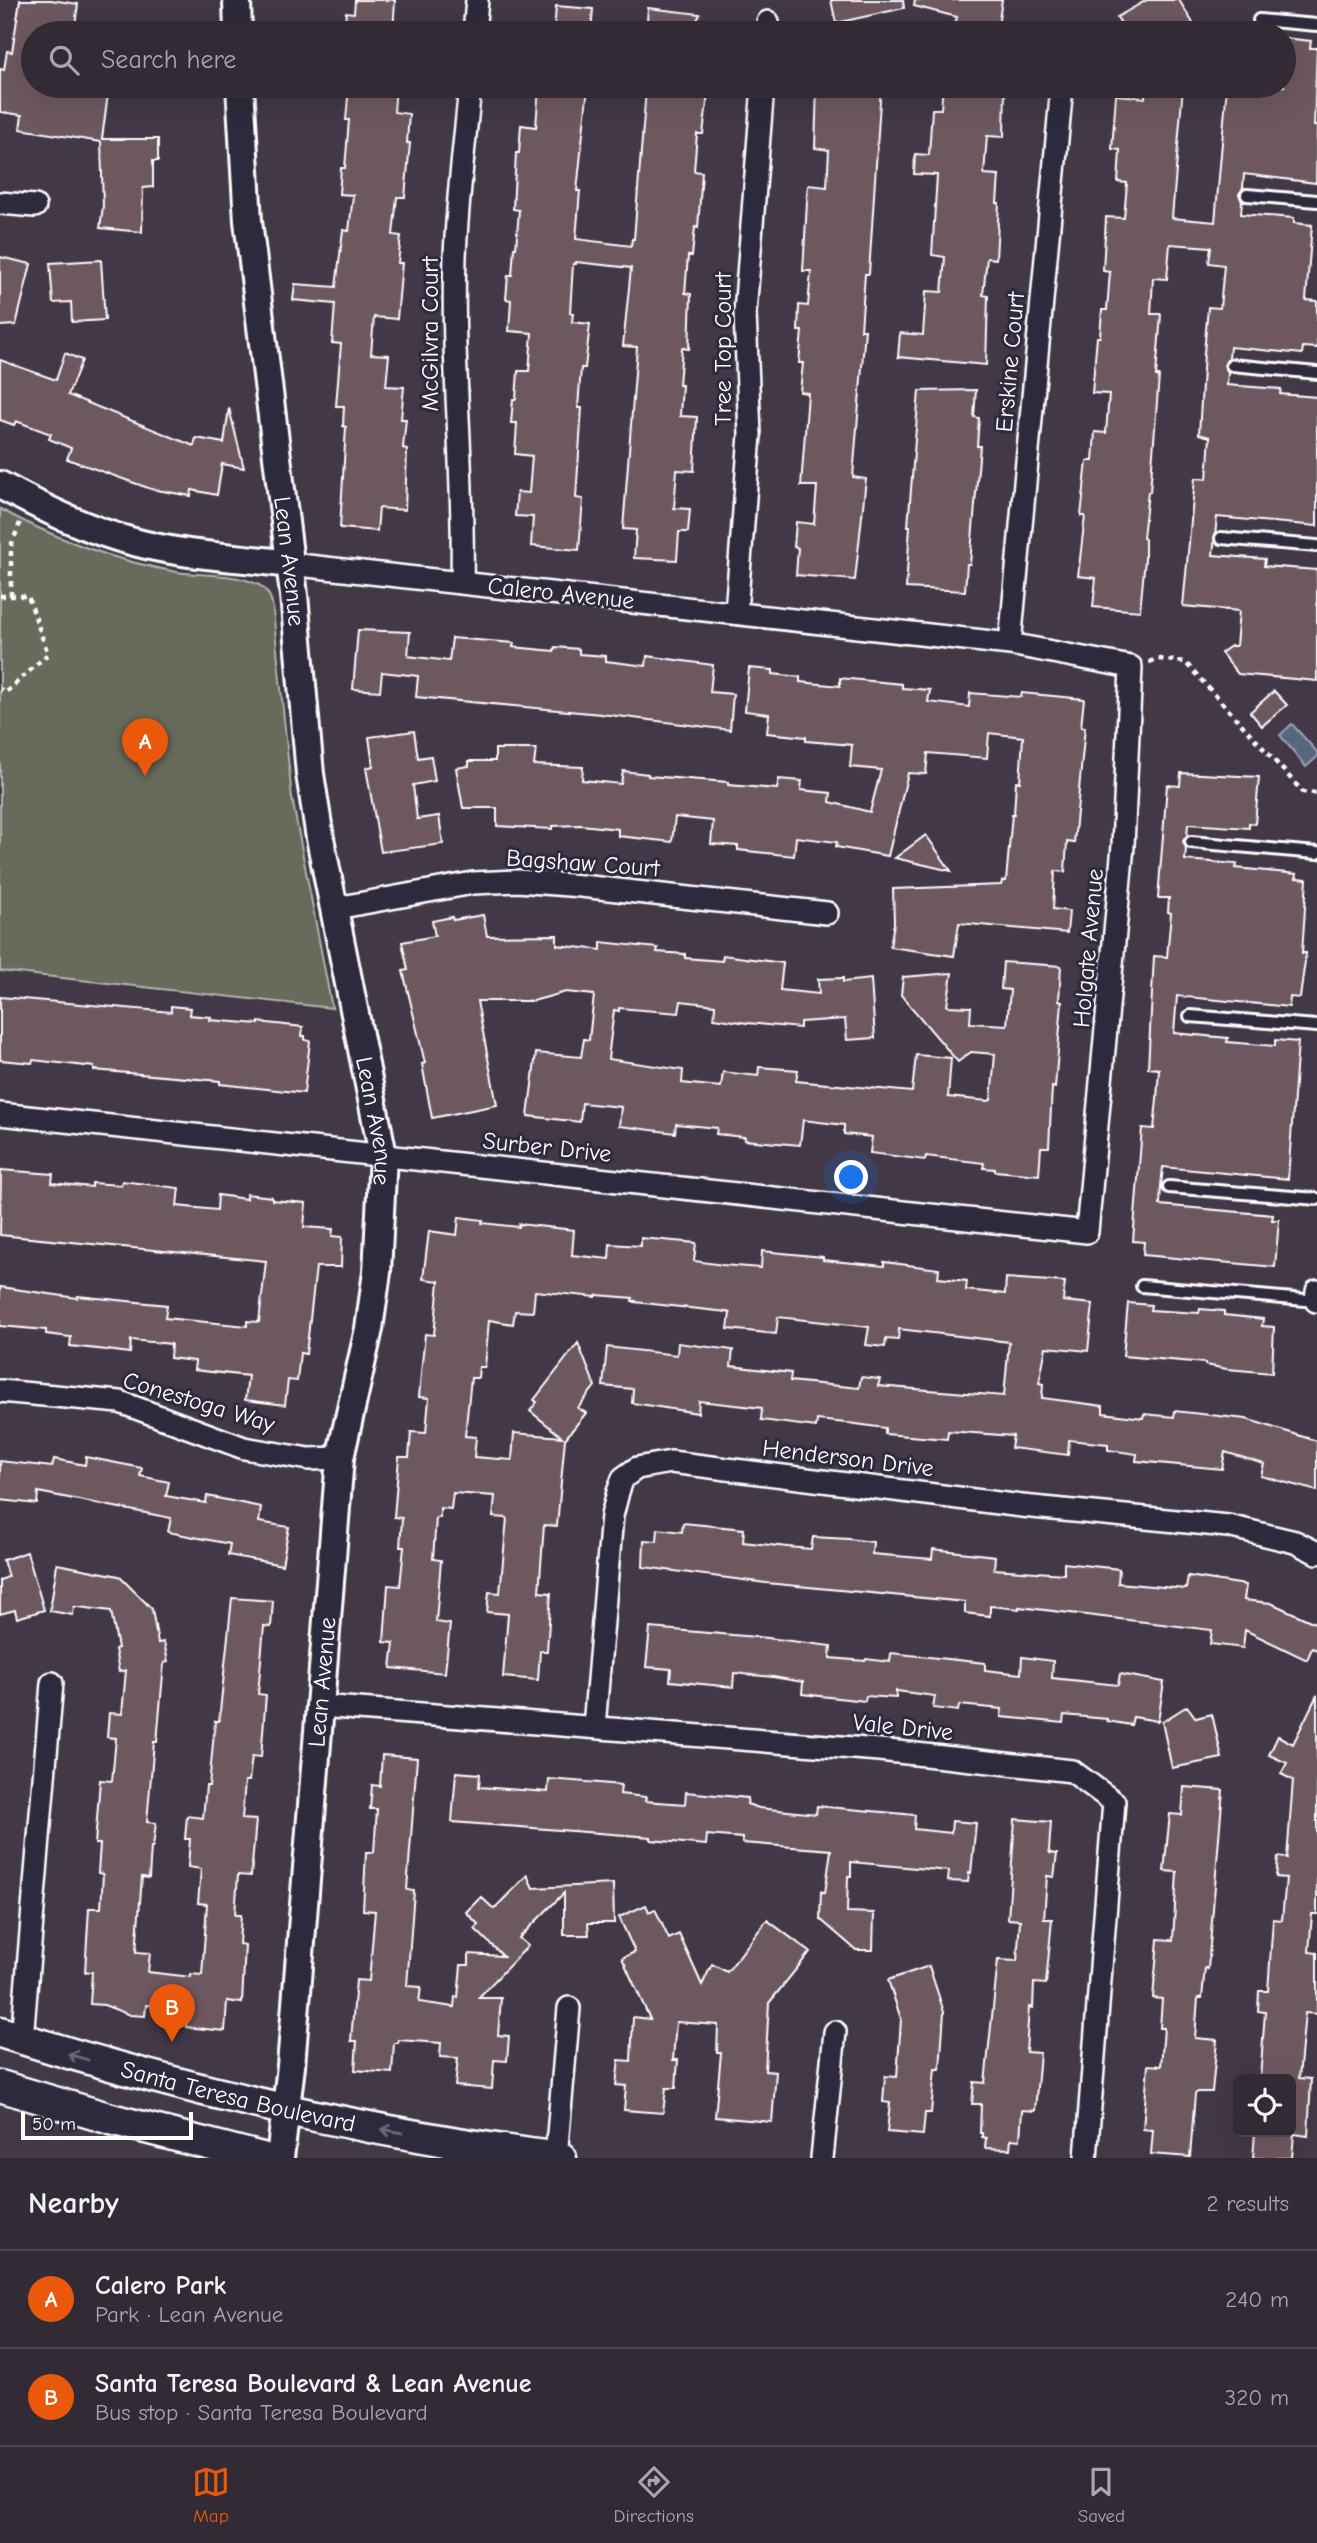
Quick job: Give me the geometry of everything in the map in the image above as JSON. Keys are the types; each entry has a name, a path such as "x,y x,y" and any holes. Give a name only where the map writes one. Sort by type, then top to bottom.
{"main road":[{"name":"Santa Teresa Boulevard","path":"11,2036 174,2083 287,2110 399,2133 559,2158"},
{"name":"Santa Teresa Boulevard","path":"0,2086 111,2119 262,2158"}],"street":[{"path":"237,0 238,21"},
{"path":"475,21 477,0"},
{"name":"Lean Avenue","path":"241,98 254,283 290,564 310,774 320,838 383,1155 377,1272 369,1329 340,1458 287,2110 280,2158"},
{"name":"McGilvra Court","path":"462,583 463,532 455,401 455,256 469,98"},
{"name":"Tree Top Court","path":"736,612 750,435 745,313 762,98"},
{"name":"Erskine Court","path":"1010,644 1061,98"},
{"path":"0,203 36,206"},
{"name":"Calero Avenue","path":"0,485 43,508 134,542 199,554 1010,644 1132,667"},
{"name":"Holgate Avenue","path":"1087,1232 1123,846 1132,667"},
{"name":"Bagshaw Court","path":"335,908 473,883 518,881 827,914"},
{"name":"Surber Drive","path":"0,1114 1087,1232"},
{"path":"1317,1291 1317,1301"},
{"name":"Conestoga Way","path":"0,1391 120,1402 244,1448 309,1459 340,1458"},
{"name":"Henderson Drive","path":"594,1727 612,1516 623,1478 637,1468 652,1464 671,1462 1022,1506 1228,1526 1295,1542 1317,1553"},
{"path":"11,2036 52,1683"},
{"name":"Vale Drive","path":"320,1706 879,1750 1072,1772 1114,1801 1086,2158"},
{"path":"559,2158 569,2008"},
{"path":"822,2158 835,2032"}],"lane":[{"path":"1259,20 1271,21"},
{"path":"1296,23 1317,25"},
{"path":"1247,195 1317,201"},
{"path":"1231,365 1317,373"},
{"path":"1221,538 1317,546"},
{"path":"1191,842 1317,853"},
{"path":"1190,1016 1317,1026"},
{"path":"1170,1187 1317,1199"},
{"path":"1142,1286 1317,1301"}],"path":[{"path":"11,596 11,546 20,523"},
{"path":"0,596 28,596 48,654 6,692 0,689"},
{"path":"1132,667 1158,659 1185,662 1303,792 1317,793"}],"green space":[{"path":"0,509 64,539 109,555 177,572 243,579 261,586 267,592 273,610 292,798 332,1008 0,971"}],"water":[{"path":"1292,724 1317,752 1317,757 1306,767 1280,735"}],"building":[{"path":"20,0 51,0 78,4 76,21 21,21 21,98 107,98 102,139 158,139 158,161 153,161 153,187 143,188 142,232 100,228 103,206 101,142 20,129 22,115 0,112 0,69 4,70 7,51 12,52"},
{"path":"355,0 395,0 394,21 345,21 346,12 354,13"},
{"path":"831,0 903,0 904,8 836,21"},
{"path":"915,0 1002,0 999,21 956,21 957,17 914,6"},
{"path":"1147,0 1179,0 1192,21 1120,21 1117,17"},
{"path":"556,6 593,9 592,21 555,21"},
{"path":"648,8 700,14 696,21 647,21"},
{"path":"1296,39 1311,41 1310,48 1317,48 1314,126 1317,126 1316,183 1244,174 1243,188 1239,194 1242,201 1241,214 1294,218 1294,223 1312,225 1306,300 1317,301 1317,348 1303,347 1302,354 1230,347 1229,358 1224,365 1228,372 1227,385 1281,389 1280,394 1317,397 1317,526 1217,517 1213,555 1265,559 1264,566 1317,570 1317,681 1238,674 1221,653 1231,646 1236,646 1239,611 1183,606 1195,478 1207,479 1210,437 1199,434 1208,307 1220,308 1224,265 1209,263 1211,247 1170,244 1167,279 1153,278 1151,314 1161,314 1156,376 1159,376 1150,492 1143,538 1145,559 1140,611 1093,607 1096,578 1078,576 1085,516 1081,516 1087,461 1093,461 1095,432 1106,433 1109,394 1092,393 1097,337 1100,337 1102,310 1107,310 1110,272 1103,271 1106,217 1124,218 1127,183 1118,182 1120,150 1112,149 1116,98 1182,98 1172,218 1215,222 1226,98 1296,98"},
{"path":"348,98 395,98 394,112 409,114 407,143 410,143 405,197 397,197 393,235 401,236 398,263 402,263 397,319 374,317 371,354 389,355 386,386 404,387 401,419 406,419 403,448 407,449 405,510 379,508 377,531 340,528 346,427 343,426 344,406 336,406 341,344 332,343 335,304 293,300 295,284 336,287 343,230 349,231 353,195 339,194 341,168 345,168 349,120 346,120"},
{"path":"538,98 587,98 577,191 580,191 576,239 631,246 634,239 645,98 708,98 703,134 697,134 694,171 702,172 698,228 695,227 692,256 688,256 685,293 691,294 689,349 682,348 679,385 682,385 680,416 697,417 694,471 677,470 674,508 690,509 688,532 679,532 677,560 634,558 636,530 623,529 637,347 623,346 631,268 576,262 573,264 570,313 573,313 572,322 590,324 585,368 581,368 578,408 582,408 576,498 583,499 579,550 531,546 533,517 515,516 517,492 529,493 532,456 515,454 517,423 511,423 513,399 516,399 518,371 529,371 532,333 509,331 511,300 506,299 508,275 512,275 516,248 519,210 513,209 516,153 519,153 521,125 536,127"},
{"path":"817,98 880,98 869,274 865,274 861,330 865,330 853,477 866,479 855,580 796,575 796,522 814,524 817,486 801,486 808,393 800,392 802,331 798,331 799,305 808,306 811,271 803,271 808,185 827,187 829,150 815,148"},
{"path":"942,98 1005,98 1004,137 987,136 984,174 999,175 996,259 987,258 983,295 988,296 986,365 898,357 900,333 923,335 926,291 942,292 945,257 932,255 937,175 914,174 915,154 929,155 932,109 941,109"},
{"path":"0,257 31,264 16,325 0,326"},
{"path":"101,260 105,320 72,322 71,302 53,303 50,263"},
{"path":"65,353 82,360 68,395 194,446 196,438 224,443 229,408 244,468 222,464 217,495 192,490 191,496 151,489 67,459 71,448 49,439 51,434 16,421 14,425 0,420 0,360 56,380"},
{"path":"976,390 974,417 979,418 977,446 980,446 970,564 967,564 965,591 906,588 919,391"},
{"path":"358,630 410,632 408,656 449,661 452,638 514,643 513,647 554,651 555,647 579,649 579,654 606,656 606,661 646,666 647,656 713,665 710,692 733,694 730,730 601,714 416,697 418,676 382,672 380,691 353,689"},
{"path":"749,668 773,670 773,674 800,677 800,682 840,686 840,678 902,684 902,688 930,690 928,702 969,707 970,693 1021,697 1022,693 1084,699 1081,727 1085,727 1074,843 1067,842 1065,872 1055,871 1053,909 1069,911 1067,933 959,923 954,956 890,947 894,923 893,889 1001,885 1002,881 1006,881 1016,781 1020,782 1023,737 989,733 987,758 928,753 926,774 908,773 888,856 836,847 837,842 796,837 794,856 738,850 738,846 711,844 713,821 675,817 672,842 618,836 618,829 581,825 552,826 552,829 497,826 497,808 463,808 456,768 469,766 469,761 495,761 495,749 536,749 534,765 583,767 582,780 621,784 623,771 777,789 779,779 802,781 801,790 831,793 830,802 870,812 881,770 850,767 852,745 806,741 806,737 767,733 769,714 745,711"},
{"path":"1274,691 1287,705 1262,726 1250,712"},
{"path":"414,731 418,758 431,756 435,781 413,785 417,819 439,816 443,844 381,852 366,768 373,766 369,737"},
{"path":"1181,773 1259,777 1255,824 1249,823 1249,828 1188,824 1187,836 1183,841 1186,848 1185,860 1237,864 1236,868 1297,874 1296,878 1307,879 1302,953 1306,953 1300,998 1290,997 1289,1007 1177,996 1174,1033 1228,1038 1227,1042 1275,1046 1275,1040 1298,1042 1288,1179 1163,1167 1161,1186 1160,1205 1273,1215 1272,1220 1279,1220 1275,1267 1143,1255 1144,1242 1133,1241 1142,1128 1154,1129 1157,1099 1159,1069 1148,1068 1154,956 1167,957 1171,913 1168,912 1169,898 1158,898 1167,785 1180,786"},
{"path":"926,835 951,871 895,858"},
{"path":"483,915 487,936 557,935 557,945 601,950 601,942 658,948 657,952 685,954 685,958 722,961 723,955 783,963 780,990 819,994 818,979 843,978 843,982 871,979 875,1038 847,1040 845,1019 800,1022 800,1028 747,1023 714,1018 715,1005 681,1001 679,1013 619,1008 619,1011 614,1010 608,1059 683,1070 682,1083 721,1087 723,1072 758,1076 759,1067 798,1070 796,1081 912,1092 916,1055 951,1058 948,1097 991,1100 995,1054 971,1052 958,1062 901,995 903,977 952,973 947,1006 971,1007 970,1023 1007,1025 1010,990 1001,989 1003,962 1061,966 1059,1001 1062,1002 1055,1088 1052,1087 1049,1147 1041,1147 1039,1175 995,1171 983,1168 984,1163 926,1156 925,1160 870,1153 872,1137 844,1134 844,1125 803,1120 800,1145 744,1140 745,1137 716,1134 717,1128 676,1124 675,1133 619,1126 621,1107 582,1103 580,1122 528,1116 536,1053 581,1057 584,1039 589,1040 594,995 566,992 533,1001 477,1001 497,1105 432,1118 422,1064 425,1063 403,971 408,970 402,942 435,936 432,921"},
{"path":"0,997 171,1012 171,1006 190,1008 189,1015 211,1017 210,1020 303,1027 302,1036 310,1041 304,1093 220,1084 220,1081 94,1070 94,1067 33,1060 32,1063 0,1060"},
{"path":"1,1170 53,1174 52,1183 92,1187 92,1183 121,1185 122,1181 179,1188 177,1206 217,1210 218,1195 246,1199 246,1194 306,1203 304,1227 333,1229 332,1236 342,1237 341,1267 316,1267 306,1354 300,1353 297,1381 288,1380 285,1405 245,1400 248,1376 194,1370 195,1361 170,1358 171,1344 131,1340 130,1353 70,1346 71,1337 46,1334 46,1330 0,1326 0,1287 77,1298 167,1305 165,1318 247,1326 247,1321 259,1322 266,1261 0,1235"},
{"path":"459,1217 483,1220 482,1223 574,1230 572,1255 609,1259 610,1244 641,1246 641,1238 696,1243 694,1261 723,1265 761,1268 762,1251 823,1257 823,1260 884,1266 884,1262 939,1269 938,1278 967,1281 966,1290 1005,1294 1006,1278 1065,1282 1063,1301 1093,1304 1088,1351 1046,1347 1039,1383 1043,1384 1042,1398 1103,1406 1103,1413 1143,1418 1144,1414 1174,1417 1175,1411 1246,1419 1317,1441 1317,1491 1261,1476 1264,1464 1225,1452 1222,1469 1136,1461 1137,1454 1108,1450 1108,1444 1069,1440 1068,1455 1011,1448 1013,1436 948,1431 947,1439 885,1434 885,1428 856,1424 817,1420 816,1427 761,1420 762,1408 699,1401 698,1413 632,1403 633,1389 603,1386 607,1347 677,1355 678,1343 733,1350 731,1366 791,1373 790,1381 859,1388 861,1377 880,1379 878,1386 1004,1396 1009,1342 899,1329 898,1340 886,1339 885,1347 866,1345 869,1327 778,1317 776,1334 728,1329 730,1313 727,1312 634,1302 637,1301 632,1301 633,1298 535,1291 533,1312 515,1311 513,1324 489,1320 485,1367 479,1367 478,1378 471,1378 465,1436 476,1437 474,1457 512,1460 514,1433 562,1437 530,1411 537,1402 534,1400 578,1343 595,1386 578,1408 586,1413 565,1439 557,1526 544,1525 539,1592 551,1593 547,1651 540,1651 538,1680 503,1677 508,1614 487,1612 489,1592 500,1593 507,1518 493,1517 495,1496 453,1493 451,1509 440,1508 440,1518 436,1518 433,1559 441,1560 436,1622 450,1624 445,1673 391,1668 394,1643 384,1642 388,1585 400,1586 404,1547 400,1547 402,1518 394,1517 399,1457 409,1457 411,1432 426,1433 429,1398 419,1397 421,1373 425,1334 434,1335 439,1281 423,1279 429,1231 457,1235"},
{"path":"1128,1303 1151,1305 1150,1310 1199,1313 1200,1309 1224,1311 1224,1315 1263,1319 1262,1326 1274,1327 1272,1373 1227,1369 1205,1363 1123,1356"},
{"path":"86,1457 142,1468 140,1476 169,1482 166,1496 206,1503 207,1496 261,1507 259,1522 289,1527 282,1565 228,1555 230,1544 168,1532 171,1518 38,1492 37,1504 0,1500 0,1461 52,1467 54,1459 85,1465"},
{"path":"683,1523 744,1529 743,1542 788,1547 811,1549 813,1537 849,1539 873,1542 872,1554 932,1559 933,1549 995,1556 994,1569 1064,1574 1064,1563 1119,1569 1118,1583 1186,1589 1188,1576 1246,1585 1244,1600 1271,1603 1317,1624 1317,1650 1312,1648 1307,1660 1245,1630 1243,1648 1210,1644 1212,1630 1019,1607 990,1606 990,1616 965,1613 965,1602 766,1583 643,1567 644,1540 657,1541 658,1529 682,1532"},
{"path":"27,1552 44,1610 17,1618 15,1610 0,1614 0,1580 8,1577 3,1560"},
{"path":"57,1564 119,1576 152,1609 158,1643 164,1642 168,1662 164,1663 147,1822 156,1823 149,1878 142,1877 136,1952 150,1953 148,1972 191,1977 191,1974 202,1975 207,1904 198,1903 201,1869 188,1867 190,1839 185,1839 187,1816 203,1818 215,1721 219,1721 232,1598 273,1601 271,1627 264,1626 258,1694 266,1695 261,1757 252,1756 249,1781 245,1781 242,1819 256,1820 251,1876 238,1875 235,1915 241,1915 239,1944 245,1945 242,2003 227,2001 225,2031 186,2027 188,2007 146,2005 145,2016 130,2015 104,2005 90,2004 92,1972 85,1972 89,1908 101,1908 103,1874 98,1873 100,1844 95,1844 100,1780 112,1781 116,1738 107,1737 109,1713 122,1714 126,1670 119,1672 115,1649 118,1648 111,1611 74,1607 73,1615 50,1611"},
{"path":"650,1628 831,1646 830,1658 890,1662 891,1653 985,1663 985,1670 1021,1674 1022,1657 1053,1661 1052,1678 1118,1685 1120,1674 1164,1682 1158,1721 1133,1717 1131,1725 1107,1719 1064,1715 1063,1723 1001,1717 1002,1709 959,1705 958,1711 933,1708 935,1696 896,1691 896,1698 866,1696 865,1701 802,1694 803,1682 773,1677 734,1673 733,1687 670,1681 671,1669 646,1667"},
{"path":"1317,1695 1317,1914 1312,1914 1309,1952 1317,1953 1317,2014 1305,2013 1299,2078 1311,2079 1308,2136 1296,2134 1296,2074 1260,2074 1265,2012 1258,2011 1259,1991 1268,1991 1273,1919 1282,1920 1286,1878 1276,1877 1278,1857 1287,1858 1293,1780 1281,1774 1287,1763 1269,1755 1278,1736 1293,1744"},
{"path":"1187,1706 1196,1718 1212,1714 1222,1758 1172,1768 1162,1722"},
{"path":"382,1755 417,1758 407,1890 414,1891 407,1986 421,1987 419,2002 454,2007 455,1997 458,1997 461,1965 469,1965 469,1954 503,1956 475,1929 479,1925 466,1912 481,1897 494,1909 527,1875 533,1888 613,1884 614,1923 588,1923 589,1935 564,1935 564,1893 519,1938 528,1946 478,1998 501,1998 498,2035 509,2036 507,2061 494,2060 492,2089 455,2086 458,2058 440,2057 441,2043 398,2040 398,2043 394,2043 392,2073 355,2070 357,2041 351,2041 356,1980 369,1981 375,1911 363,1910 366,1852 374,1852 377,1809 370,1809 372,1785 380,1786"},
{"path":"456,1772 480,1774 479,1787 548,1792 549,1779 621,1785 620,1794 646,1797 645,1801 685,1804 686,1792 748,1798 747,1804 759,1808 816,1814 817,1806 915,1815 914,1829 951,1833 952,1821 976,1823 971,1873 968,1882 948,1881 949,1871 851,1862 847,1912 874,1913 873,1950 856,1950 820,1919 821,1891 825,1893 831,1850 742,1843 742,1838 707,1835 706,1845 651,1840 651,1837 452,1822"},
{"path":"1184,1787 1223,1790 1208,1969 1205,1968 1202,1998 1198,1998 1195,2038 1217,2040 1212,2092 1195,2094 1190,2157 1151,2154 1153,2130 1143,2129 1148,2065 1161,2066 1164,2028 1160,2028 1162,1999 1153,1998 1158,1939 1173,1940 1177,1872 1164,1871 1170,1814 1182,1815"},
{"path":"1015,1819 1051,1822 1049,1850 1050,1853 1057,1854 1054,1877 1047,1876 1044,1919 1052,1919 1046,1984 1034,1983 1033,2008 1029,2007 1026,2052 1040,2053 1035,2111 1022,2110 1020,2140 1011,2139 1010,2149 985,2148 986,2138 980,2133 981,2104 972,2104 974,2082 985,2083 998,1960 1017,1961 1020,1920 1008,1919"},
{"path":"646,1905 649,1912 655,1909 669,1939 679,1934 702,1985 712,1964 727,1972 767,1920 810,1952 769,2003 765,2071 776,2072 772,2122 715,2117 721,2053 717,2053 718,2025 676,2022 673,2060 678,2060 676,2088 666,2088 663,2113 624,2110 626,2086 616,2085 619,2060 631,2061 633,2017 650,2019 622,1958 635,1952 619,1917"},
{"path":"929,1966 944,2012 940,2069 935,2069 931,2113 925,2113 923,2135 887,2132 890,2103 883,2102 885,2076 897,2077 901,2019 888,1980"},
{"path":"1255,2137 1294,2137 1292,2158 1253,2158"}],"place":[{"name":"Calero Park","path":"145,776"},
{"name":"Santa Teresa Boulevard & Lean Avenue","path":"172,2042"}]}
